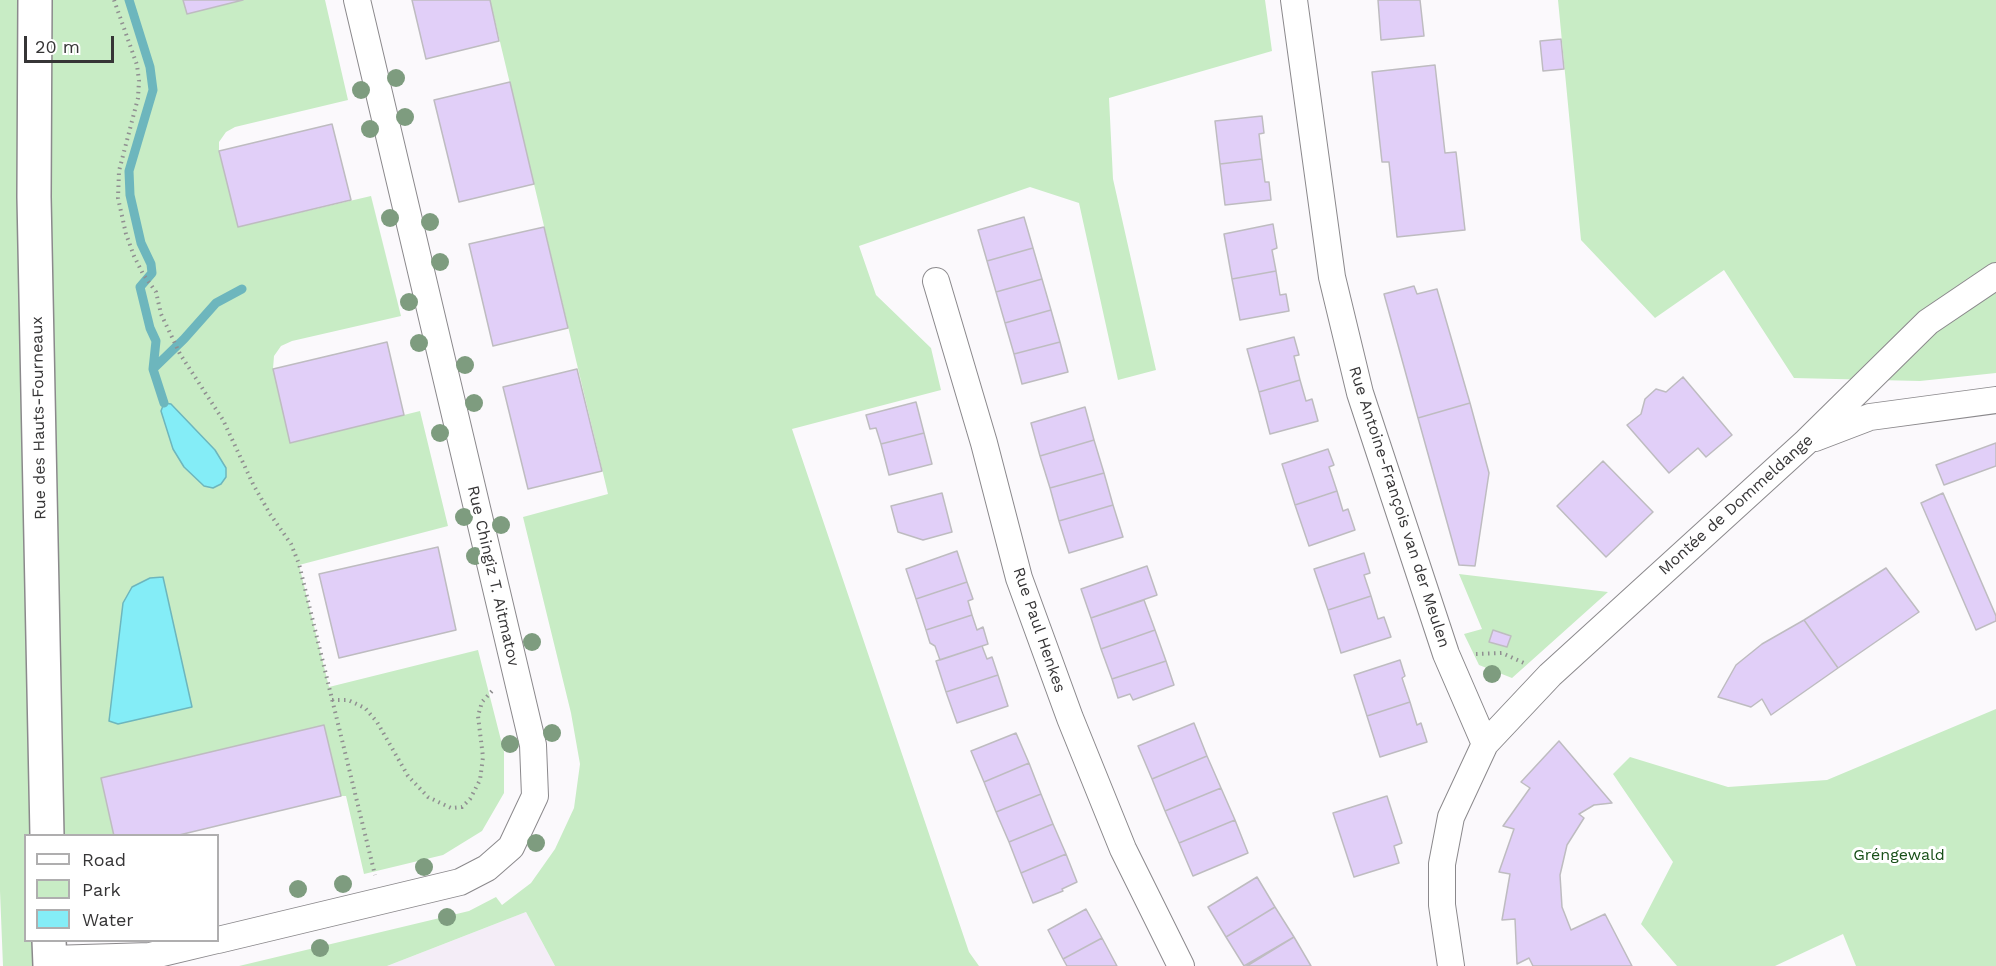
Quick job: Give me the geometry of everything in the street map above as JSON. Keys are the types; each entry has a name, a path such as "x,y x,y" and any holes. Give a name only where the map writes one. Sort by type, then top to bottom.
{"street":[{"name":"Rue des Hauts-Fourneaux","path":"35,0 34,209 47,834"},
{"name":"Rue Chingiz T. Aitmatov","path":"219,940 460,882 487,868 511,847 535,796 533,745 357,0"},
{"name":"Rue Antoine-François van der Meulen","path":"1294,0 1332,277 1360,393 1446,654 1485,744"},
{"name":"Montée de Dommeldange","path":"1485,744 1550,675 1807,441 1928,322 1996,276"},
{"name":"Rue Paul Henkes","path":"936,280 984,443 1019,578 1070,718 1123,849 1181,966"},
{"path":"1807,441 1870,417 1996,400"},
{"path":"1451,966 1442,905 1442,864 1451,817 1485,744"},
{"name":"Rue Chingiz T. Aitmatov","path":"50,955 151,961 211,942"}],"path":[{"path":"114,0 137,65 139,81 138,98 119,171 118,198 126,234 143,274 156,292 161,314 180,354 223,420 253,484 291,544 299,564 382,902"},
{"path":"1446,654 1502,653 1550,675"},
{"path":"332,700 348,700 364,708 377,722 408,776 428,797 451,808 462,807 470,799 480,780 483,757 478,716 482,702 490,692 519,684"}],"shaded area":[{"path":"526,912 555,966 387,966"}],"green space":[{"path":"0,0 183,0 187,14 243,0 325,0 348,100 235,127 226,132 219,142 219,152 238,227 371,196 401,316 292,341 281,346 274,356 273,369 291,443 420,411 448,526 299,565 329,687 478,650 504,752 504,793 482,831 443,855 364,874 346,796 341,796 324,725 101,778 115,834 24,834 24,942 49,942 50,966 3,966 0,891"},
{"path":"490,0 1265,0 1272,51 1109,98 1113,179 1156,370 1118,380 1079,203 1030,187 859,246 876,295 931,348 941,390 792,429 969,952 979,966 555,966 526,912 387,966 239,966 469,911 496,897 502,905 531,883 555,849 574,808 580,764 571,713 523,517 608,494"},
{"path":"1558,0 1996,0 1996,373 1920,381 1794,378 1724,270 1655,318 1581,240"},
{"path":"1459,574 1608,592 1512,678 1479,665 1464,634 1482,629"},
{"name":"Gréngewald","path":"1996,709 1996,966 1856,966 1843,934 1775,966 1677,966 1641,924 1673,862 1613,774 1630,757 1728,787 1827,780"}],"water":[{"path":"164,403 171,404 215,450 226,468 226,477 221,484 213,488 204,486 184,467 173,449 161,411"},
{"path":"163,577 192,707 118,724 109,721 123,603 132,587 150,578"}],"building":[{"path":"183,0 243,0 187,14"},
{"path":"412,0 490,0 499,41 426,59"},
{"path":"1378,0 1420,0 1424,36 1381,40"},
{"path":"1561,39 1564,69 1543,71 1540,41"},
{"path":"1435,65 1445,153 1456,152 1465,230 1397,237 1389,162 1382,162 1372,72"},
{"path":"510,82 534,184 459,202 434,100"},
{"path":"1262,116 1264,133 1259,134 1262,159 1220,164 1215,121"},
{"path":"332,124 351,200 238,227 219,151"},
{"path":"1262,159 1265,182 1269,182 1271,200 1225,205 1220,164"},
{"path":"1024,217 1033,248 987,261 978,230"},
{"path":"1273,224 1277,248 1272,250 1276,271 1232,279 1224,234"},
{"path":"544,227 568,328 493,346 469,244"},
{"path":"1033,248 1042,279 996,292 987,261"},
{"path":"1276,271 1280,295 1286,294 1289,311 1240,320 1232,279"},
{"path":"1042,279 1051,310 1005,323 996,292"},
{"path":"1414,286 1417,294 1437,289 1470,403 1418,418 1384,294"},
{"path":"1051,310 1060,342 1014,354 1005,323"},
{"path":"1294,337 1299,355 1294,356 1300,380 1259,392 1247,349"},
{"path":"387,342 404,415 290,443 273,369"},
{"path":"1060,342 1068,372 1022,384 1014,354"},
{"path":"577,369 602,471 528,489 503,387"},
{"path":"1683,377 1732,435 1706,457 1698,448 1669,473 1627,425 1641,414 1645,399 1656,389 1666,392"},
{"path":"1300,380 1306,401 1312,399 1318,421 1270,434 1259,392"},
{"path":"916,402 924,433 881,444 876,428 870,429 866,415"},
{"path":"1470,403 1489,473 1475,566 1459,565 1418,418"},
{"path":"1085,407 1094,440 1040,456 1031,423"},
{"path":"924,433 932,464 889,475 881,444"},
{"path":"1094,440 1104,473 1050,488 1040,456"},
{"path":"1996,443 1996,466 1944,485 1936,465"},
{"path":"1328,449 1334,465 1329,467 1337,491 1295,505 1282,464"},
{"path":"1603,461 1653,512 1606,557 1557,506"},
{"path":"1104,473 1113,505 1059,521 1050,488"},
{"path":"1337,491 1343,511 1348,509 1355,530 1309,546 1295,505"},
{"path":"942,493 952,532 923,540 898,532 891,506"},
{"path":"1943,493 1996,616 1996,621 1976,630 1921,503"},
{"path":"1113,505 1123,537 1069,553 1059,521"},
{"path":"438,547 456,630 339,658 319,574"},
{"path":"957,551 967,582 916,599 906,569"},
{"path":"1364,553 1370,573 1364,575 1371,596 1328,610 1314,569"},
{"path":"1147,566 1157,595 1091,618 1081,589"},
{"path":"1886,568 1919,612 1838,668 1804,620"},
{"path":"967,582 973,599 968,601 972,615 926,630 916,599"},
{"path":"1371,596 1378,619 1384,617 1391,637 1341,653 1328,610"},
{"path":"1144,600 1155,630 1101,649 1091,618"},
{"path":"972,615 977,630 983,627 988,644 940,660 935,646 930,643 926,630"},
{"path":"1804,620 1838,668 1771,715 1762,699 1751,707 1718,697 1736,665 1762,644"},
{"path":"1155,630 1166,661 1112,679 1101,649"},
{"path":"1493,630 1511,636 1507,647 1489,642"},
{"path":"982,646 987,659 992,657 998,675 946,692 936,661"},
{"path":"1400,660 1405,676 1402,678 1410,702 1367,716 1354,675"},
{"path":"1166,661 1174,685 1133,700 1130,694 1118,698 1112,679"},
{"path":"998,675 1008,706 957,723 946,692"},
{"path":"1410,702 1417,725 1421,723 1427,742 1380,757 1367,716"},
{"path":"1194,723 1207,756 1152,779 1138,746"},
{"path":"324,725 341,796 183,834 114,834 101,778"},
{"path":"1016,733 1029,763 984,782 971,751"},
{"path":"1559,741 1612,803 1594,805 1579,814 1584,818 1567,845 1560,875 1562,907 1571,930 1605,914 1632,966 1533,966 1529,958 1517,964 1515,919 1502,920 1510,874 1499,872 1514,829 1503,826 1530,788 1521,782"},
{"path":"1207,756 1221,788 1165,811 1152,779"},
{"path":"1029,763 1041,794 996,812 984,782"},
{"path":"1221,788 1235,820 1179,843 1165,811"},
{"path":"1041,794 1053,824 1009,842 996,812"},
{"path":"1387,796 1402,843 1394,846 1399,863 1354,877 1333,813"},
{"path":"1235,820 1248,853 1193,876 1179,843"},
{"path":"1053,824 1066,854 1021,873 1009,842"},
{"path":"1066,854 1077,882 1062,889 1063,891 1033,903 1021,873"},
{"path":"1257,877 1275,907 1226,937 1208,907"},
{"path":"1275,907 1294,937 1244,966 1226,937"},
{"path":"1086,909 1102,938 1063,959 1048,930"},
{"path":"1294,937 1311,966 1247,966"},
{"path":"1102,938 1117,966 1067,966 1063,959"}],"waterway":[{"path":"129,0 150,67 153,90 129,171 130,195 141,243 151,264 152,273 140,287 150,328 156,341 153,369 164,403"},
{"path":"153,369 216,303 242,289"}]}
